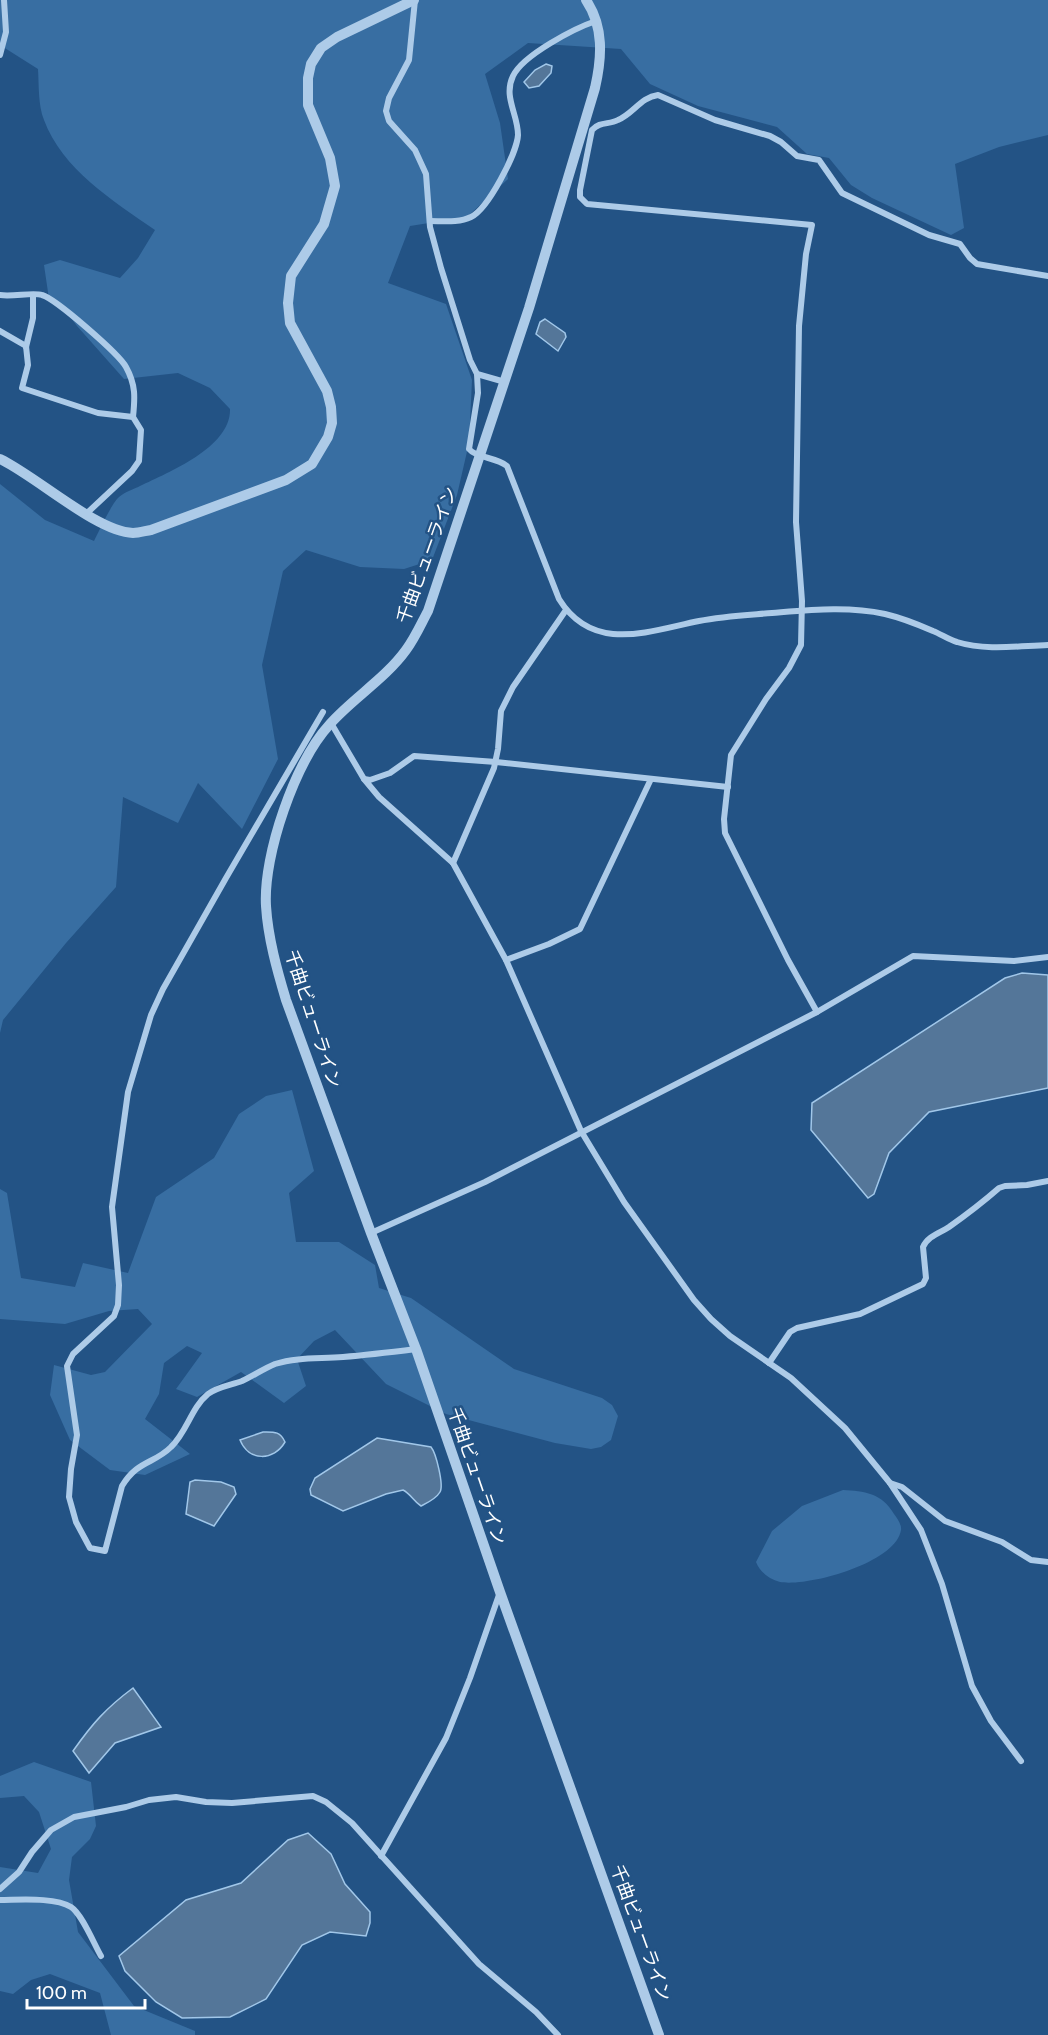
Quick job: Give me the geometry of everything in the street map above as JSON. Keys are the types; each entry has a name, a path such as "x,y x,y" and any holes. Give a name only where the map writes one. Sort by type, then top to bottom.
{"street":[{"path":"0,55 6,32 4,0"},
{"path":"414,0 409,60 389,98 386,111 389,121 415,150 426,174 430,221 441,268 470,360 477,374 478,393 469,449 472,453 501,461 507,466 559,599 566,610 586,626 603,633 632,634 664,630 701,621 801,611 850,609 884,614 917,623 955,642 969,645 994,647 1048,645"},
{"path":"0,459 16,466 86,514 120,531 133,533 151,530 286,480 312,464 328,437 332,423 331,407 321,378 290,323 288,303 291,276 324,224 335,186 330,158 308,105 308,78 311,64 321,48 337,37 414,0"},
{"name":"千曲ビューライン","path":"586,0 596,21 601,51 595,87 529,308 428,610 417,632 397,660 330,723 319,737 292,788 275,837 266,884 266,907 276,966 286,1000 370,1233 416,1349 500,1592 659,2035"},
{"path":"430,221 466,219 474,216 487,202 514,153 517,143 517,128 509,95 515,73 558,38 596,21"},
{"path":"818,1012 788,960 725,832 724,819 732,755 801,645 796,522 798,348 806,254 812,225 587,204 580,197 580,190 592,130 600,124 621,120 636,106 658,95 715,120 770,136 797,156 819,160 842,193 929,235 960,244 977,264 1048,276"},
{"path":"0,295 11,297 42,295 71,313 126,366 136,392 133,417 141,430 139,461 132,471 86,514"},
{"path":"33,295 33,318 26,347 28,365 22,388 98,413 133,417"},
{"path":"0,331 21,341 26,347"},
{"path":"477,374 505,382"},
{"path":"453,863 496,762 501,711 506,699 566,610"},
{"path":"323,712 226,878 151,1015 128,1092 112,1207 119,1285 118,1305 114,1316 73,1354 67,1366 77,1435 69,1497 75,1522 90,1548 105,1551 122,1486 140,1465 173,1446 197,1407 209,1394 274,1365 297,1359 416,1349"},
{"path":"330,723 364,779 379,797 453,863 506,960 581,1131 624,1202 694,1300 730,1336 791,1378 845,1428 890,1483 921,1530 942,1584 972,1686 991,1720 1021,1761"},
{"path":"364,779 370,780 390,773 414,756 496,762 728,787"},
{"path":"506,960 580,929 651,779"},
{"path":"370,1233 485,1182 818,1012 913,956 1014,961 1048,957"},
{"path":"768,1363 790,1332 798,1328 869,1311 923,1284 926,1278 923,1247 925,1243 999,1188 1048,1181"},
{"path":"890,1483 902,1487 945,1521 1002,1542 1031,1560 1048,1562"},
{"path":"381,1856 446,1738 500,1592"},
{"path":"0,1888 20,1872 32,1852 51,1830 74,1817 149,1800 176,1797 232,1803 313,1796 334,1807 352,1823 479,1964 537,2012 558,2035"},
{"path":"0,1900 39,1899 70,1907 77,1913 101,1956"}],"shaded area":[{"path":"0,0 1048,0 1048,135 999,147 955,164 964,228 951,235 872,198 851,185 829,158 807,154 777,127 698,106 650,84 621,49 528,43 485,74 500,123 508,179 467,217 410,226 388,283 446,304 472,380 469,443 457,495 432,560 404,569 360,567 306,550 283,571 262,665 278,759 242,829 198,783 178,823 123,797 116,887 66,943 3,1020 0,1033 0,484 45,520 94,541 119,497 181,466 210,446 228,423 230,409 210,388 178,373 124,379 62,306 49,299 44,265 60,260 120,278 138,258 155,230 90,182 63,154 52,138 42,114 38,69 0,45"},
{"path":"546,64 552,66 551,73 539,86 529,88 524,82 535,70"},
{"path":"545,319 565,333 566,337 558,351 536,334 540,322"},
{"path":"1022,973 1048,975 1048,1088 929,1112 889,1153 874,1194 868,1198 811,1130 812,1103 1005,978"},
{"path":"292,1090 314,1171 289,1193 296,1242 339,1242 375,1265 379,1288 411,1298 514,1369 602,1398 612,1405 618,1416 611,1440 601,1447 591,1449 555,1443 446,1414 386,1384 335,1330 314,1341 297,1359 306,1386 284,1403 241,1372 197,1397 176,1389 202,1353 187,1346 164,1363 159,1394 145,1419 190,1454 145,1475 110,1470 70,1440 50,1395 54,1365 91,1375 105,1372 152,1324 138,1309 109,1311 65,1324 0,1319 0,1189 7,1193 21,1278 75,1287 83,1263 128,1273 156,1197 214,1158 239,1114 266,1096"},
{"path":"263,1432 279,1434 285,1442 275,1453 268,1456 249,1452 240,1440"},
{"path":"377,1438 431,1447 441,1483 440,1492 436,1497 421,1506 403,1490 386,1494 343,1511 311,1495 310,1489 315,1478"},
{"path":"195,1480 221,1482 234,1487 236,1494 214,1526 186,1514 190,1482"},
{"path":"843,1490 872,1494 884,1502 901,1526 896,1542 884,1553 868,1562 810,1581 780,1582 762,1572 756,1562 772,1531 802,1506"},
{"path":"133,1688 161,1727 115,1743 89,1773 73,1751 100,1717"},
{"path":"34,1762 91,1782 96,1826 90,1839 72,1857 69,1880 78,1932 134,2006 195,2031 195,2035 111,2035 100,1993 50,1974 31,1980 13,1994 0,1991 0,1867 38,1873 51,1849 39,1812 24,1796 0,1798 0,1776"},
{"path":"308,1833 331,1854 345,1884 370,1912 370,1923 366,1936 330,1932 302,1945 266,1999 230,2017 182,2018 156,2002 125,1971 119,1956 186,1900 241,1883 288,1840"}]}
